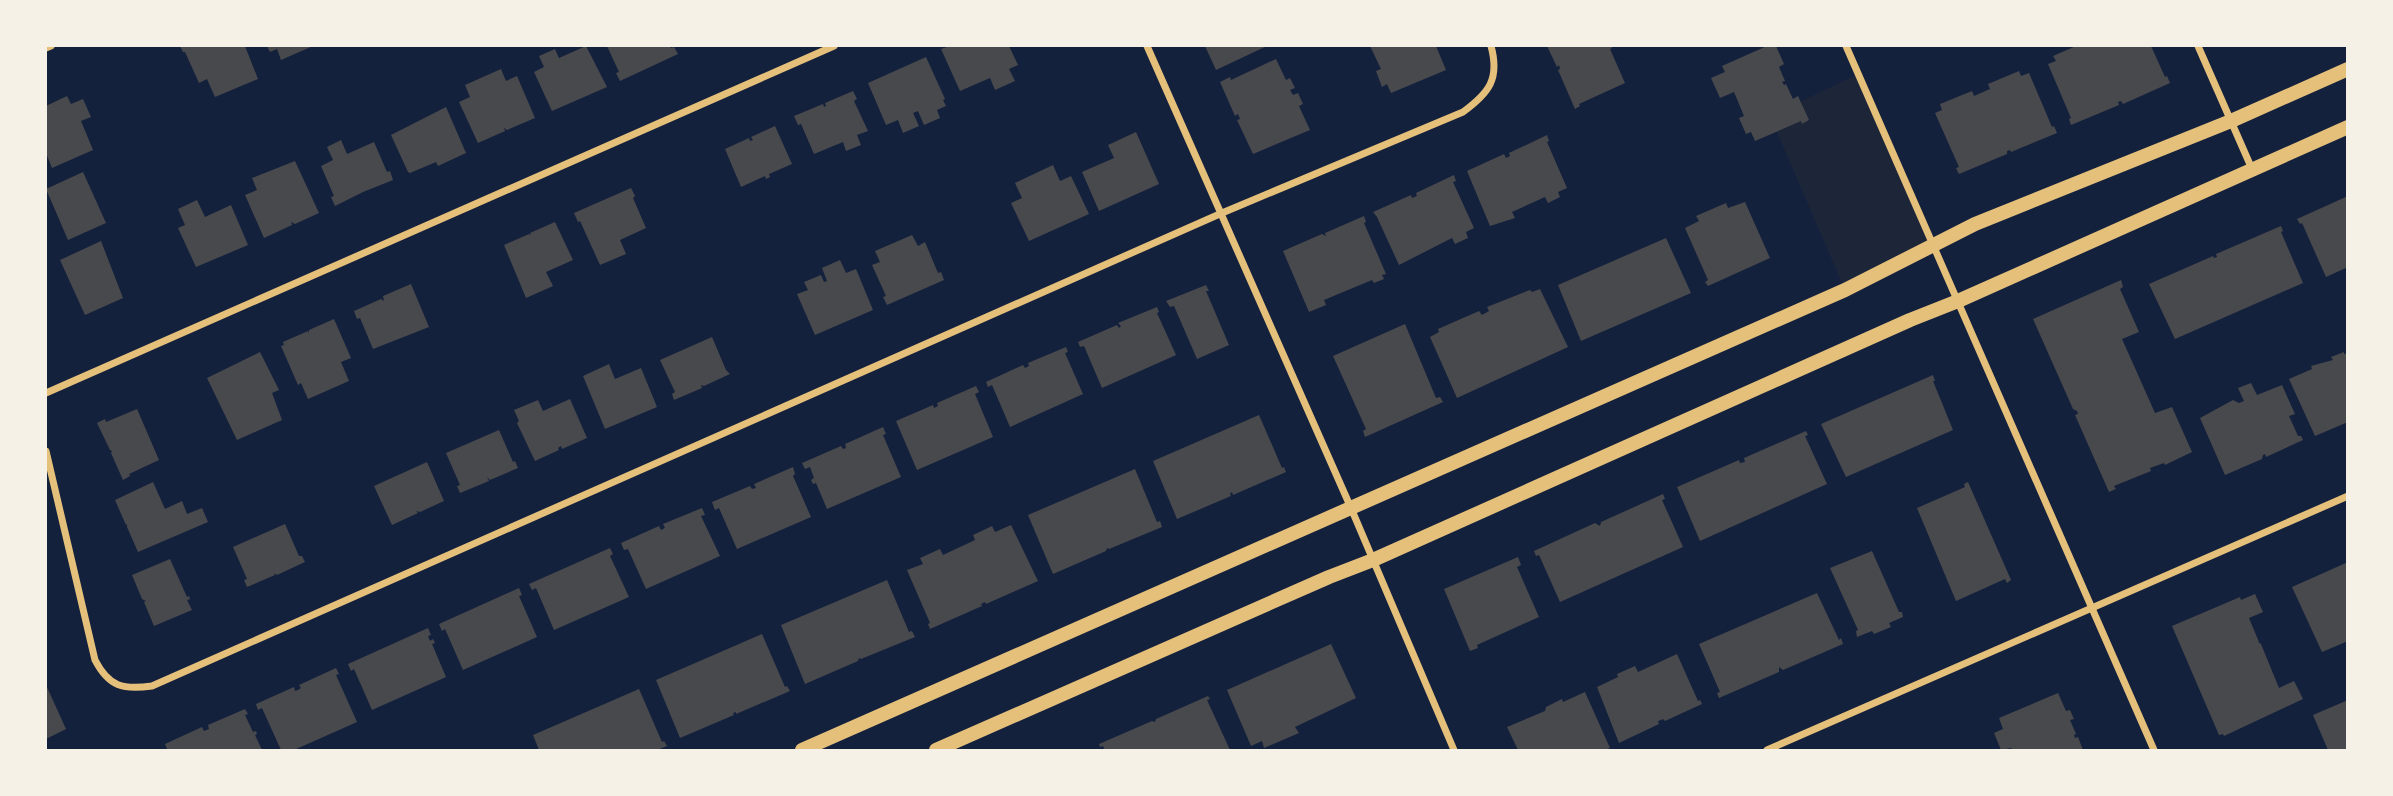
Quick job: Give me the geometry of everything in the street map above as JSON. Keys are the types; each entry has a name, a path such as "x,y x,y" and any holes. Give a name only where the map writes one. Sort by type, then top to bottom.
{"main road":[{"path":"802,751 1845,290 1975,224 2231,121 2347,69"},
{"path":"936,751 1373,561 2347,127"}],"street":[{"path":"46,48 51,46"},
{"path":"46,393 834,46"},
{"path":"1147,46 1351,508 1454,751"},
{"path":"46,451 95,660 103,675 115,685 134,689 152,686 1222,213 1463,113 1479,101 1491,85 1496,65 1491,46"},
{"path":"1846,46 2154,751"},
{"path":"2198,46 2252,169"},
{"path":"1767,751 2347,496"}],"shaded area":[{"path":"1858,74 1935,246 1845,290 1770,116"}],"building":[{"path":"180,46 245,46 258,79 215,97 207,79 199,83"},
{"path":"267,46 313,46 281,60 277,49 270,52"},
{"path":"586,46 607,87 552,111 534,72 544,67 539,56 555,49 559,58"},
{"path":"607,46 670,46 674,47 678,54 620,81 616,73 619,72"},
{"path":"950,46 1009,46 1018,65 1009,69 1015,81 995,90 990,78 960,91 941,49"},
{"path":"1205,46 1267,46 1216,70"},
{"path":"1370,46 1436,46 1446,70 1391,93 1387,84 1382,87 1376,71 1381,69"},
{"path":"1547,46 1611,46 1625,83 1579,104 1575,109 1558,70 1559,65 1557,67"},
{"path":"1767,46 1776,46 1784,64 1779,67 1785,81 1782,82 1786,84 1793,99 1798,96 1809,120 1755,141 1751,132 1746,134 1739,118 1744,116 1734,92 1720,98 1711,78 1725,72 1722,66"},
{"path":"2076,46 2151,46 2170,83 2123,104 2118,102 2119,105 2071,125 2071,118 2048,64 2056,61 2053,56"},
{"path":"926,57 946,106 937,110 940,118 924,125 918,111 913,113 919,126 903,133 898,120 886,125 868,83"},
{"path":"1276,59 1286,80 1290,78 1295,88 1290,90 1293,95 1298,93 1303,104 1299,106 1310,130 1253,154 1237,120 1240,119 1238,114 1235,116 1220,82 1230,77 1231,80"},
{"path":"501,69 506,81 517,76 535,118 507,130 504,128 505,131 478,143 459,102 470,97 465,85"},
{"path":"2019,71 2021,76 2029,73 2057,133 2011,152 2007,151 2007,154 1959,174 1956,168 1959,167 1935,113 1942,110 1940,104 1972,91 1974,96 1990,89 1988,84"},
{"path":"853,91 857,99 854,101 868,131 857,135 861,145 846,151 843,142 814,154 801,124 798,125 794,116 823,104 824,107 825,103"},
{"path":"67,96 71,104 83,99 91,117 81,121 93,150 52,168 46,153 46,106"},
{"path":"446,107 466,153 438,166 436,162 408,172 391,135"},
{"path":"775,126 792,164 769,174 770,177 766,179 765,176 741,187 725,149 749,138 750,141 753,140 751,137"},
{"path":"1136,132 1159,184 1099,211 1082,172 1114,158 1108,145"},
{"path":"1547,135 1547,142 1567,188 1558,192 1560,197 1548,203 1545,197 1512,212 1515,218 1490,226 1467,171 1504,154 1506,158 1510,156 1509,153"},
{"path":"341,140 347,154 374,142 393,180 335,206 331,197 334,196 321,166 333,160 327,147"},
{"path":"295,161 319,213 295,224 291,222 292,225 264,238 245,195 257,190 252,178"},
{"path":"1053,165 1060,181 1071,176 1089,214 1029,241 1011,203 1022,198 1015,183"},
{"path":"83,172 106,223 68,240 46,189"},
{"path":"1454,175 1456,181 1453,182 1474,228 1466,232 1468,238 1455,244 1452,238 1399,265 1373,212 1411,195 1412,198 1417,196 1416,193"},
{"path":"631,188 646,228 620,240 626,254 600,265 574,213"},
{"path":"2348,196 2348,267 2326,277 2302,223 2297,219"},
{"path":"197,200 205,217 231,205 248,245 196,267 178,228 185,225 178,209"},
{"path":"1745,202 1770,258 1708,286 1705,282 1708,280 1685,228 1699,221 1696,216 1726,203 1728,208"},
{"path":"1364,216 1364,223 1386,274 1382,275 1384,279 1374,283 1372,280 1324,300 1326,305 1309,312 1283,251 1322,234 1326,236 1325,233"},
{"path":"555,222 573,260 546,272 553,286 526,298 504,245"},
{"path":"2281,226 2281,232 2303,283 2175,339 2149,284 2213,256 2217,257 2216,254"},
{"path":"912,235 918,246 925,242 938,273 941,272 944,280 887,305 883,297 886,296 872,265 880,262 875,251"},
{"path":"1666,238 1691,293 1581,341 1558,285"},
{"path":"101,241 123,298 85,315 60,260"},
{"path":"840,260 846,273 856,269 873,310 815,335 797,294 808,290 804,282 821,275 824,282 827,281 822,268"},
{"path":"2121,280 2123,287 2120,289 2139,332 2122,339 2155,413 2172,407 2192,452 2165,465 2164,463 2150,468 2151,471 2114,486 2116,489 2109,492 2075,415 2078,414 2077,411 2073,409 2033,319"},
{"path":"411,284 429,327 373,349 360,318 357,319 354,311 381,299 384,301 383,296"},
{"path":"1206,285 1209,291 1206,291 1229,345 1197,359 1174,306 1170,307 1166,301"},
{"path":"1540,289 1568,347 1457,398 1430,337 1439,332 1438,329 1479,311 1482,315 1489,311 1487,307 1530,290 1532,292"},
{"path":"1157,307 1157,313 1176,355 1102,388 1084,346 1080,347 1078,342 1117,325 1119,328 1121,326 1118,323"},
{"path":"334,319 351,358 341,362 349,381 308,399 301,383 298,385 281,346 284,345 283,342 308,331 309,333 309,330"},
{"path":"1405,324 1436,398 1440,397 1443,402 1365,437 1363,431 1366,429 1333,356"},
{"path":"712,337 730,374 701,385 702,388 674,400 672,394 675,392 660,360"},
{"path":"1066,347 1068,352 1065,353 1083,394 1010,427 992,385 988,387 986,382 1023,365 1025,368 1029,366 1028,363"},
{"path":"260,352 279,390 272,393 282,420 237,440 207,378"},
{"path":"2348,353 2348,422 2315,436 2289,379 2312,369 2311,366 2333,360 2331,357"},
{"path":"609,364 615,379 641,368 657,407 605,429 583,376"},
{"path":"1933,375 1953,430 1846,477 1821,424"},
{"path":"2251,383 2257,395 2282,385 2295,414 2289,416 2298,436 2303,440 2266,457 2265,454 2262,459 2225,475 2200,418 2233,400 2239,403 2244,401 2238,388"},
{"path":"976,386 979,392 975,394 993,437 917,470 896,421 933,405 934,408 938,406 937,403"},
{"path":"570,399 587,438 562,449 561,446 559,450 535,461 517,423 519,421 514,410 538,400 543,411"},
{"path":"137,409 159,460 129,474 130,476 123,480 97,423"},
{"path":"1259,415 1286,472 1233,495 1232,492 1231,496 1177,519 1153,461"},
{"path":"883,427 886,434 883,435 901,477 827,509 816,483 813,484 811,480 814,478 810,467 805,469 802,463 841,446 846,448 845,444"},
{"path":"499,430 518,468 490,480 487,477 489,481 460,493 457,486 460,485 446,453"},
{"path":"1806,431 1808,435 1805,436 1827,484 1700,541 1677,487 1739,460 1740,463 1745,462 1744,458"},
{"path":"427,462 444,501 420,512 416,511 418,513 392,525 374,486"},
{"path":"793,467 793,476 811,517 737,549 719,508 715,510 712,502 750,486 752,489 756,488 754,484"},
{"path":"1135,469 1157,522 1160,521 1162,527 1107,548 1106,551 1053,574 1028,515"},
{"path":"153,482 165,509 182,501 187,514 202,508 208,522 138,552 115,500"},
{"path":"1968,482 2011,580 2007,583 2005,579 1956,601 1917,508 1965,487 1964,484"},
{"path":"1663,494 1665,499 1662,500 1683,547 1560,602 1539,555 1536,556 1534,551 1595,523 1600,526 1601,522"},
{"path":"702,508 705,515 701,516 720,556 646,589 628,549 624,550 621,543 659,526 661,530 665,528 663,524"},
{"path":"285,524 299,556 302,556 305,562 277,575 274,573 275,575 247,587 244,580 247,579 233,547"},
{"path":"1011,525 1038,581 986,604 985,602 982,606 930,629 930,623 907,570 923,564 920,558 940,549 943,555 975,540 973,535 992,526 995,532"},
{"path":"610,548 613,554 610,556 629,597 554,630 536,588 532,590 529,584"},
{"path":"1872,551 1903,617 1889,623 1891,627 1857,637 1858,630 1830,568"},
{"path":"1518,557 1521,565 1517,567 1539,617 1477,645 1478,648 1470,651 1444,589"},
{"path":"170,559 187,597 189,596 190,599 187,600 192,610 154,626 144,602 146,601 142,599 132,575"},
{"path":"2348,562 2348,641 2322,652 2292,587"},
{"path":"887,580 909,632 912,631 915,637 859,658 858,661 805,684 781,625"},
{"path":"519,588 522,595 519,596 537,637 463,670 445,629 442,631 439,624"},
{"path":"1817,593 1843,644 1783,670 1779,667 1779,672 1719,698 1717,693 1720,692 1699,644"},
{"path":"2255,594 2263,612 2249,618 2279,688 2294,681 2303,699 2224,736 2219,735 2172,626 2240,597 2241,600"},
{"path":"428,628 431,635 428,636 430,641 433,639 435,643 432,644 446,677 372,710 354,669 351,671 348,664"},
{"path":"762,634 785,687 790,691 733,713 734,715 680,738 656,680"},
{"path":"1331,644 1356,698 1295,727 1299,733 1264,748 1262,741 1251,746 1227,690"},
{"path":"1677,654 1698,701 1702,704 1665,721 1658,721 1659,724 1619,743 1597,687 1635,666 1638,672"},
{"path":"336,668 339,674 336,675 357,722 294,750 281,750 262,708 258,710 256,704 294,687 295,691 298,690 301,688 299,685"},
{"path":"46,685 66,729 46,739"},
{"path":"639,689 662,742 667,746 657,750 539,750 533,735"},
{"path":"1585,692 1610,748 1518,750 1507,727 1545,711 1546,707 1562,699 1563,702"},
{"path":"2058,693 2066,711 2070,710 2074,719 2070,720 2076,734 2074,735 2075,738 2078,737 2083,750 2001,750 1994,733 2003,729 1999,718"},
{"path":"1208,696 1210,699 1207,700 1230,750 1105,750 1103,746 1100,747 1099,744 1155,722 1156,719"},
{"path":"2348,700 2348,750 2328,750 2313,715"},
{"path":"245,709 248,714 245,715 253,732 256,731 255,735 262,750 167,749 165,744 202,727 204,731 209,729 208,725"}]}
